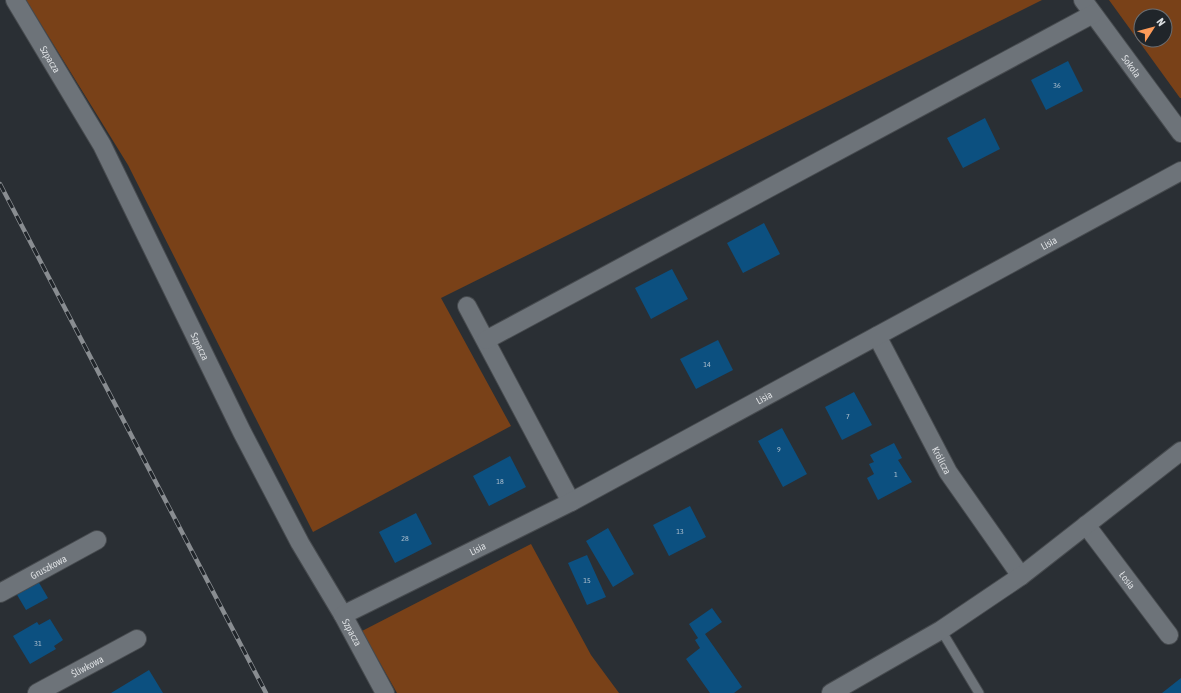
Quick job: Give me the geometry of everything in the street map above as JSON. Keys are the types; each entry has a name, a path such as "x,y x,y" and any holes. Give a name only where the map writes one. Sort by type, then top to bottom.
{"street":[{"name":"Szpacza","path":"15,0 102,145 242,432 300,543 343,615 385,693"},
{"name":"Sokola","path":"1088,7 1181,132"},
{"path":"486,340 1088,7"},
{"name":"Lisia","path":"343,615 571,502 1181,171"},
{"path":"467,306 571,502"},
{"name":"Królicza","path":"877,336 948,472 1021,576"},
{"path":"830,693 941,630 1021,576 1181,451"},
{"name":"Łosia","path":"1086,525 1169,635"},
{"name":"Gruszkowa","path":"0,593 97,540"},
{"name":"Śliwkowa","path":"37,693 137,640"}],"lane":[{"path":"941,630 979,693"}],"shaded area":[{"path":"26,0 1042,0 441,298 511,426 313,532 128,165"},
{"path":"1109,0 1181,0 1181,98 1144,48 1173,48 1173,8 1133,8 1133,33"},
{"path":"531,544 591,655 619,693 397,693 362,631"}],"building":[{"path":"1068,61 1083,91 1046,110 1031,80"},
{"path":"985,118 1000,149 963,168 947,138"},
{"path":"764,223 780,254 743,273 727,243"},
{"path":"672,269 688,299 651,319 635,288"},
{"path":"718,340 733,370 696,389 680,359"},
{"path":"854,392 872,425 842,440 825,407"},
{"path":"782,428 807,474 783,487 758,441"},
{"path":"894,443 902,458 898,460 912,482 878,500 867,478 874,474 869,464 874,462 870,455"},
{"path":"510,456 526,487 489,506 473,476"},
{"path":"690,506 706,537 669,556 653,525"},
{"path":"416,513 432,544 395,563 379,532"},
{"path":"608,528 634,574 613,587 586,541"},
{"path":"587,555 606,597 587,605 568,563"},
{"path":"38,581 48,598 26,610 16,593"},
{"path":"712,608 722,622 705,634 742,687 734,693 710,693 686,659 700,648 695,640 698,638 689,624"},
{"path":"50,619 63,640 54,646 56,649 30,664 13,636 37,622 39,625"},
{"path":"149,670 163,693 111,693"},
{"path":"1181,678 1181,693 1162,693"}],"railway":[{"path":"0,184 266,693"}]}
